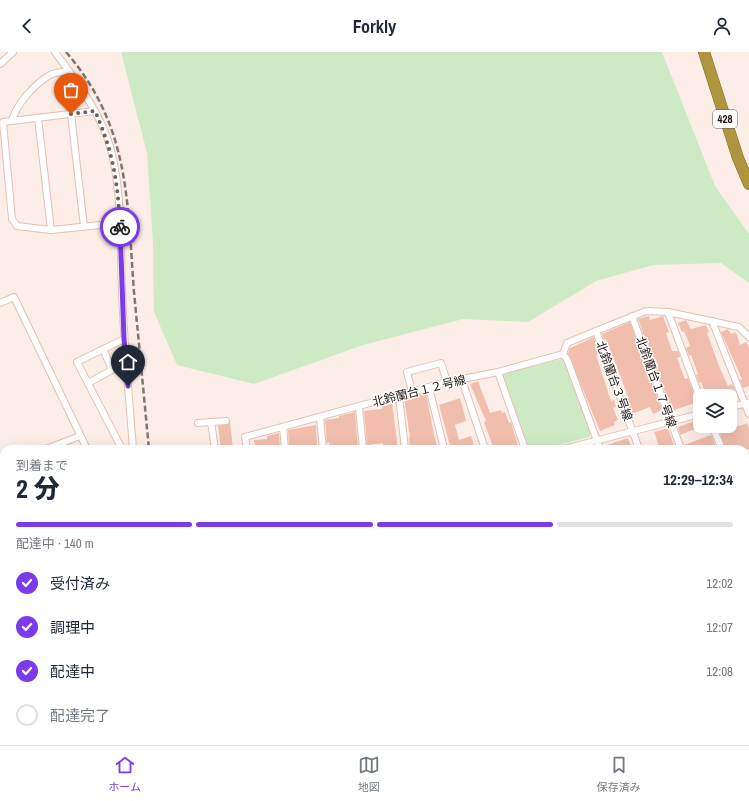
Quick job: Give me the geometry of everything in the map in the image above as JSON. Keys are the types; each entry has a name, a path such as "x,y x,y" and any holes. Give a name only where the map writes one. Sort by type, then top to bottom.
{"highway":[{"name":"428","path":"704,52 738,158 749,184"}],"street":[{"path":"0,64 12,52"},
{"path":"55,52 69,70 95,111 107,138 115,169 120,223 124,339 133,445"},
{"path":"12,121 15,112 25,97 51,74 69,70"},
{"path":"95,111 3,122 12,219 17,226 51,230 120,223"},
{"path":"71,114 84,227"},
{"path":"38,118 51,230"},
{"path":"0,304 14,297 85,445"},
{"name":"北鈴蘭台３号線","path":"637,445 596,331 646,311 668,312 739,327 749,337"},
{"path":"668,312 697,389"},
{"name":"北鈴蘭台１７号線","path":"632,316 679,445"},
{"path":"712,321 747,404 749,414"},
{"path":"596,331 567,343 563,354 567,359 598,445"},
{"path":"120,445 77,362 124,339"},
{"path":"88,382 112,370 103,349"},
{"name":"北鈴蘭台１２号線","path":"246,445 245,437 320,418 447,382 498,372 563,354"},
{"path":"412,392 406,372 441,363 447,382"},
{"path":"498,372 524,445"},
{"path":"462,380 484,445"},
{"path":"429,388 443,445"},
{"path":"399,396 405,445"},
{"path":"737,406 747,404"},
{"path":"359,407 364,445"},
{"path":"580,445 693,416"},
{"path":"320,418 323,445"},
{"path":"198,423 226,420"},
{"path":"211,422 214,445"},
{"path":"283,427 285,445"},
{"path":"715,433 720,445"},
{"path":"56,445 80,436"}],"green space":[{"path":"121,52 662,52 715,186 749,234 749,283 721,263 653,265 596,281 528,322 463,319 363,345 254,384 177,365 154,312 153,243 147,153"},
{"path":"561,359 565,361 591,433 589,437 558,445 528,445 503,377 504,374"}],"building":[{"path":"649,316 650,320 663,316 669,332 666,333 672,351 678,351 680,357 677,358 685,379 688,378 693,391 693,403 672,411 638,319"},
{"path":"686,320 691,329 706,325 709,332 707,333 727,384 728,386 732,384 734,389 704,389 701,382 699,383 696,375 698,374 691,355 689,356 686,348 690,346 684,331 682,332 678,323"},
{"path":"630,322 662,410 653,414 650,407 631,414 626,400 629,399 606,339 604,340 602,334"},
{"path":"728,329 731,334 736,332 740,345 746,342 749,347 749,386 743,388 740,380 742,379 721,332"},
{"path":"594,337 598,354 596,355 611,401 614,400 616,407 613,408 618,420 614,422 615,425 600,431 568,353 570,348"},
{"path":"478,381 490,413 501,410 502,413 505,412 509,423 511,422 518,445 493,445 484,422 486,421 470,384"},
{"path":"426,392 437,445 410,445 404,398"},
{"path":"460,398 466,421 455,425 459,440 471,436 474,445 450,445 439,405"},
{"path":"392,403 397,445 383,445 383,443 367,445 364,411 382,409 382,404"},
{"path":"355,412 358,445 329,445 329,442 327,443 325,420 339,418 339,416"},
{"path":"693,422 693,430 680,435 678,427"},
{"path":"230,423 233,445 220,445 218,426"},
{"path":"747,423 749,428 749,445 724,445 720,433 737,433 737,426"},
{"path":"316,425 317,445 289,445 288,430"},
{"path":"668,428 674,445 659,445 654,432"},
{"path":"279,433 280,445 255,445 254,440 267,439 267,436"},
{"path":"711,435 715,445 684,445"},
{"path":"628,438 631,445 607,445"}],"railway":[{"path":"66,52 87,80 103,108 114,136 121,165 126,195 149,445"}],"way so far":[{"path":"71,114 95,111 107,138 115,169 120,227"}],"route":[{"path":"120,227 124,339 128,386"}]}
